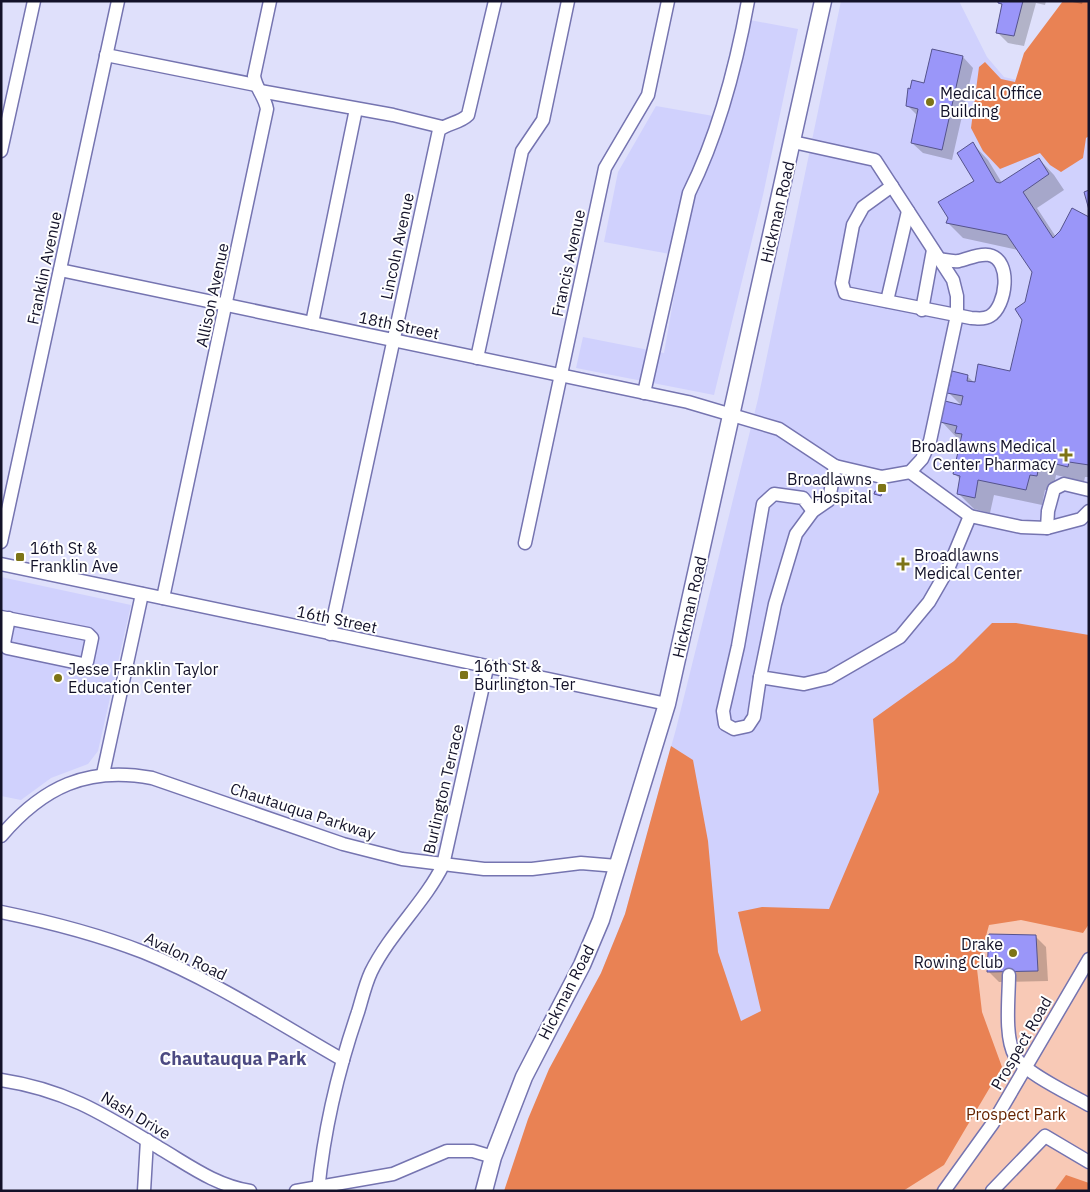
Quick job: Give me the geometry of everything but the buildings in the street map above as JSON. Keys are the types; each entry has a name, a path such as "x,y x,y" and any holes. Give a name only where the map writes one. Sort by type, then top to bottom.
{"main road":[{"name":"Hickman Road","path":"484,1191 493,1157 524,1076 586,956 601,920 667,704 823,1"}],"street":[{"path":"1,151 34,1"},
{"name":"Franklin Avenue","path":"1,542 118,1"},
{"name":"Allison Avenue","path":"162,598 267,110 265,98 258,88 254,76 270,1"},
{"path":"106,56 442,127 464,120 471,109 495,1"},
{"path":"477,358 522,151 543,120 568,1"},
{"name":"Francis Avenue","path":"525,543 605,168 648,95 668,1"},
{"path":"644,394 689,193 704,162 722,109 739,51 748,1"},
{"path":"312,324 356,109"},
{"name":"Lincoln Avenue","path":"330,634 439,130 442,127"},
{"path":"792,142 876,160 953,280 957,296 957,315 930,441 922,458 910,472 882,476 835,466 829,500 813,511 796,534 775,604 754,717 748,726 734,729 725,724 723,711 738,646 763,504 774,494 803,498 813,511"},
{"path":"892,186 863,206 853,225 842,283 845,293 922,310 983,319 991,316 1001,298 1004,268 999,260 989,255 978,255 956,261 936,254"},
{"path":"887,302 908,211"},
{"path":"922,310 936,254"},
{"name":"18th Street","path":"60,270 732,414 779,429 835,466"},
{"path":"910,472 970,516 1021,526 1047,528 1081,519 1089,511"},
{"path":"1047,528 1048,511 1054,489 1064,484 1089,490"},
{"path":"760,677 804,684 828,678 900,637 929,602 948,569 970,516"},
{"name":"16th Street","path":"1,564 486,668 667,704"},
{"path":"103,774 142,594"},
{"path":"5,617 88,634 92,638 88,662 83,664 6,648 4,643 5,617"},
{"name":"Burlington Terrace","path":"318,1189 326,1134 343,1060 371,972 402,921 437,876 443,865 486,668"},
{"name":"Chautauqua Parkway","path":"1,836 19,815 45,795 72,782 103,774 127,774 152,778 343,844 402,859 484,869 532,869 581,863 617,866"},
{"name":"Avalon Road","path":"1,912 83,931 144,952 203,980 343,1060"},
{"name":"Prospect Road","path":"944,1191 993,1122 1089,959"},
{"path":"1009,975 1008,1025 1012,1052 1025,1067 1089,1105"},
{"name":"Nash Drive","path":"1,1080 60,1094 85,1104 206,1177 233,1188 250,1191"},
{"path":"992,1191 1045,1136 1089,1162"},
{"path":"144,1191 146,1140"},
{"path":"296,1191 318,1189 393,1174 447,1151 473,1151 493,1157"}],"shaded area":[{"name":"Broadlawns Medical Center","path":"841,1 959,1 987,57 1004,77 1089,97 1089,751 935,1146 601,973 625,914 676,729 758,399"},
{"path":"1063,1 1089,1 1089,136 1086,138 1083,158 1061,172 1050,165 1040,153 1000,169 983,151 971,128 979,67 985,62 1001,79 1015,82 1024,53"},
{"path":"750,20 798,29 763,195 714,395 576,368 583,337 664,353 681,256 604,242 618,172 656,106 725,118 736,85"},
{"name":"Jesse Franklin Taylor Education Center","path":"1,577 131,605 98,751 88,764 51,778 21,800 1,796"},
{"path":"992,623 1016,623 1089,635 1089,924 1083,933 1021,920 989,925 977,969 982,1012 1002,1067 944,1165 903,1191 504,1191 528,1119 549,1069 601,973 625,914 671,746 693,760 708,841 718,952 741,1021 761,1011 738,912 762,907 829,909 879,792 873,719 954,661"},
{"path":"1066,1175 1089,1183 1089,1191 1054,1191"}],"green space":[{"name":"Prospect Park","path":"1089,751 1089,1191 558,1191 935,1146 1015,774"}],"place":[{"name":"Medical Office Building","path":"930,102"},
{"name":"Broadlawns Medical Center Pharmacy","path":"1066,455"},
{"name":"Broadlawns Hospital","path":"882,488"},
{"name":"16th St & Franklin Ave","path":"20,557"},
{"name":"Broadlawns Medical Center","path":"903,564"},
{"name":"16th St & Burlington Ter","path":"464,675"},
{"name":"Jesse Franklin Taylor Education Center","path":"58,678"},
{"name":"Drake Rowing Club","path":"1013,953"}],"district":[{"name":"Chautauqua Park","path":"233,1059"}]}
